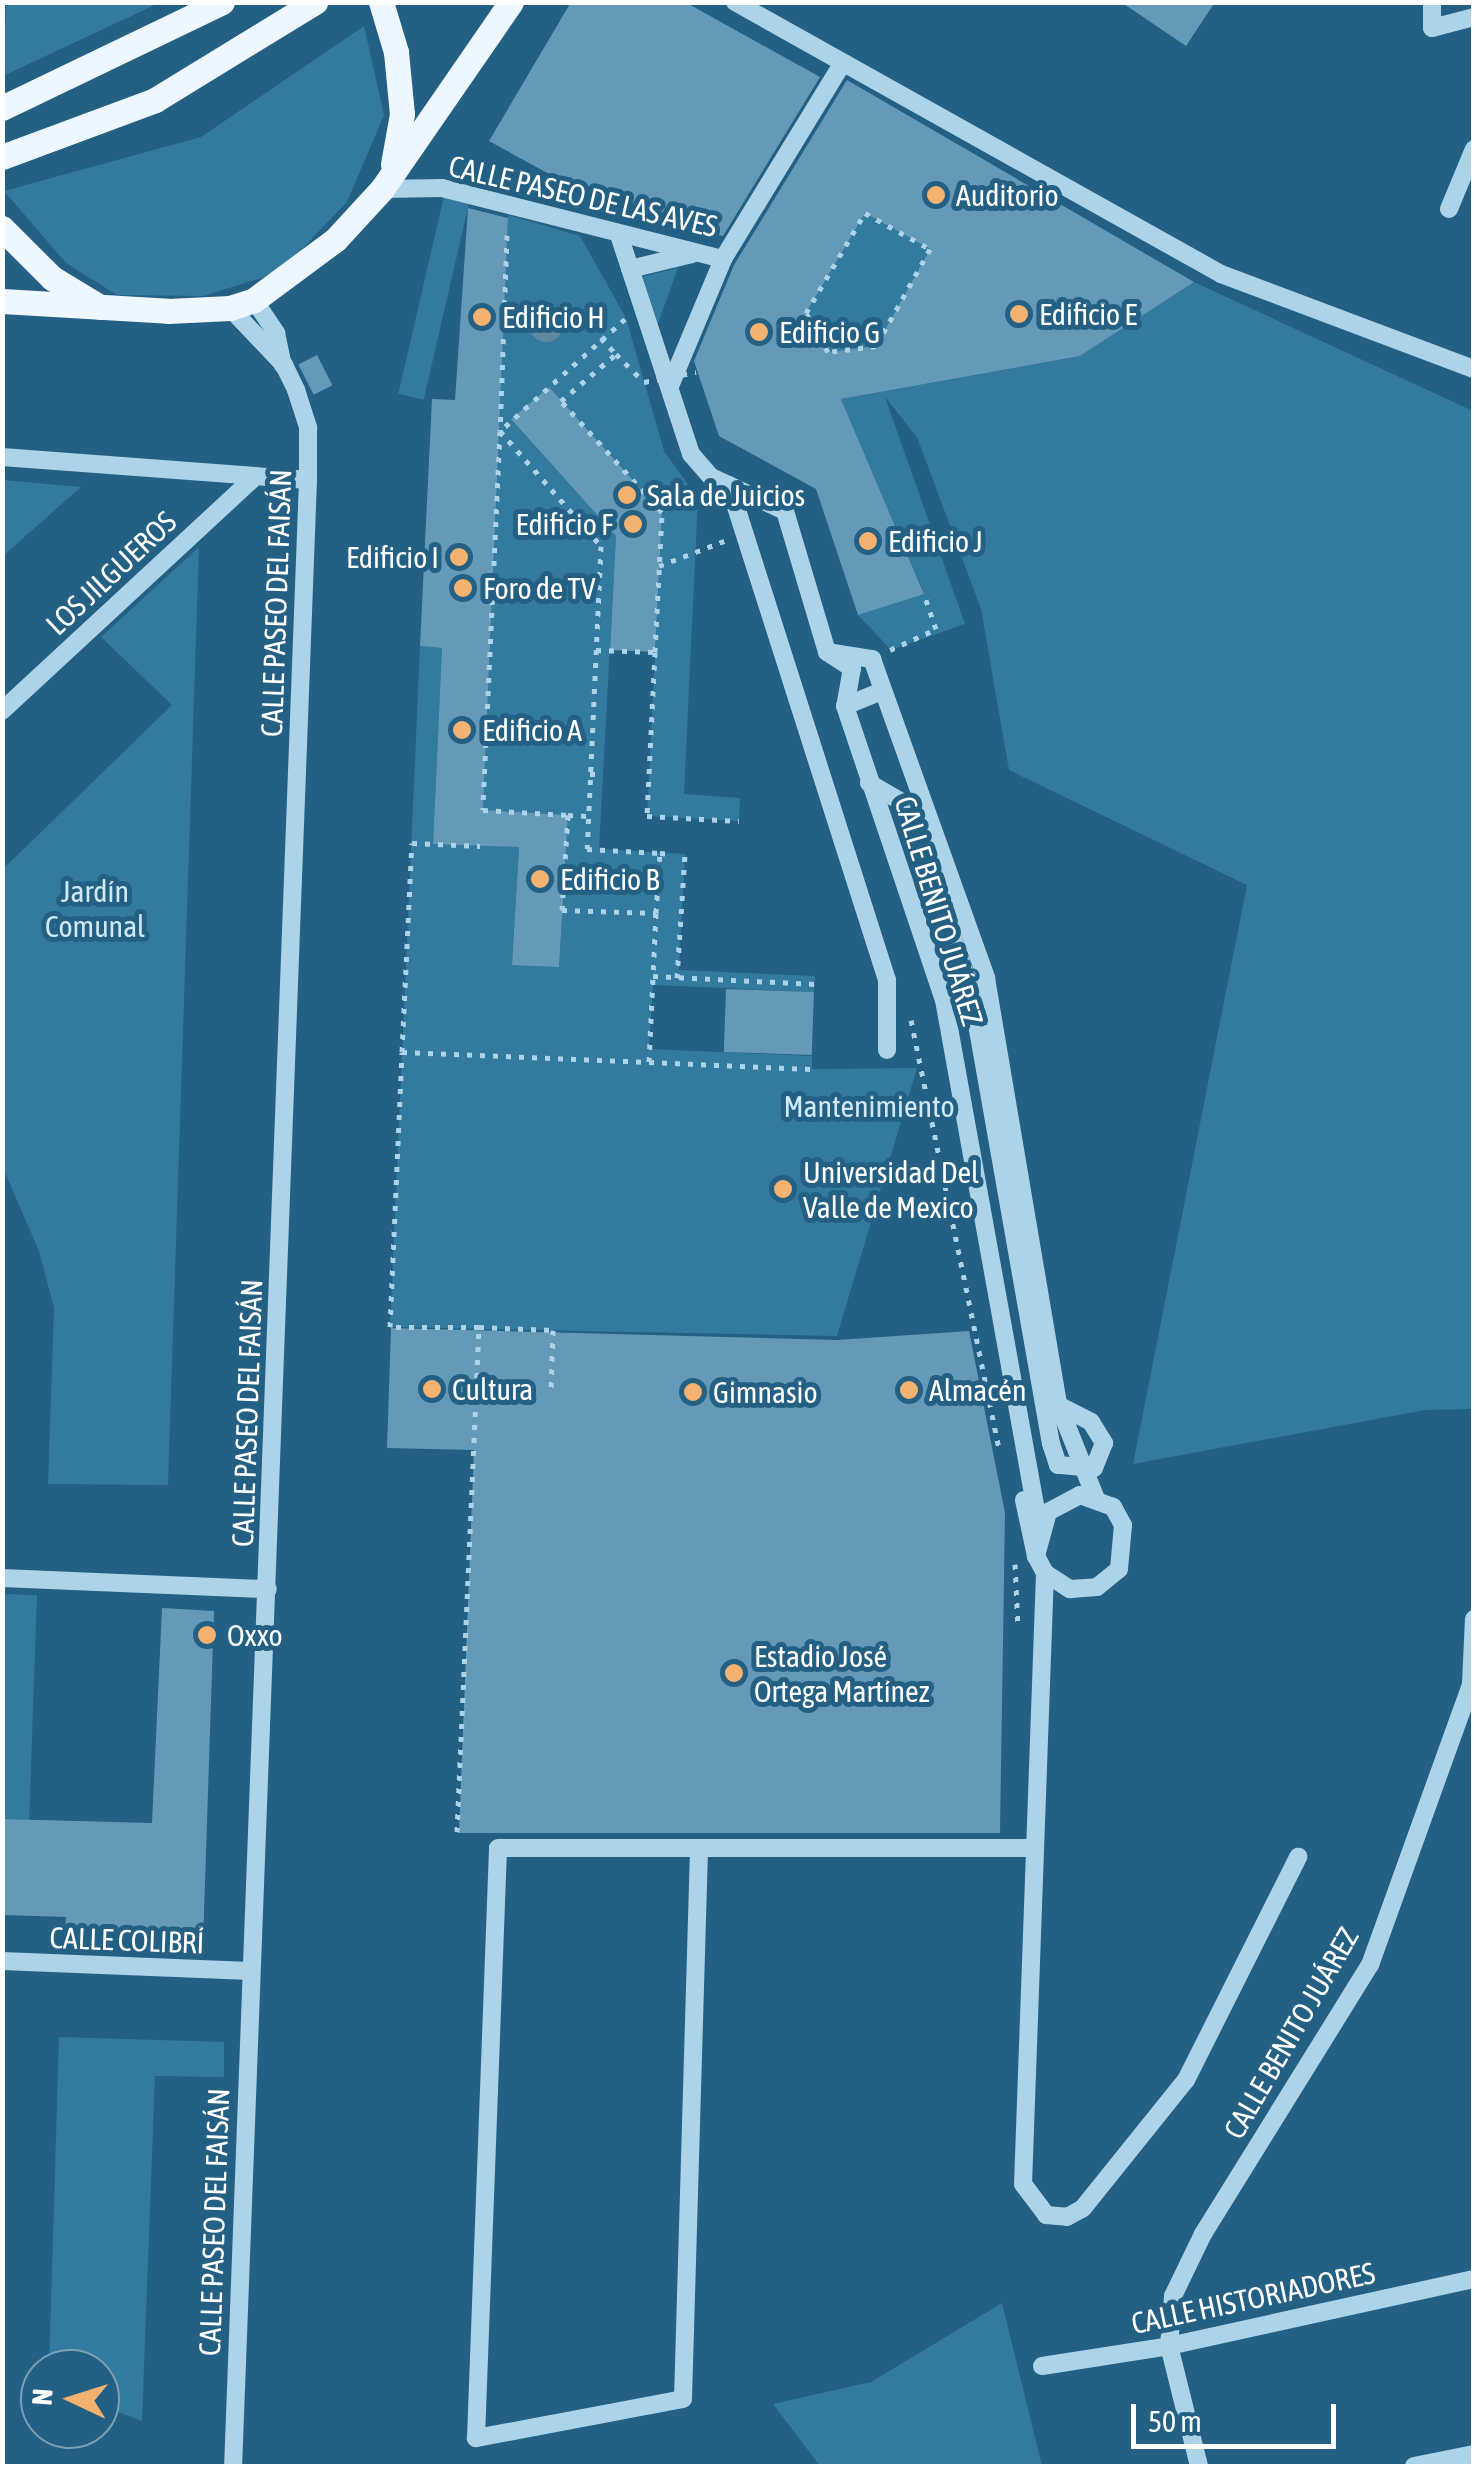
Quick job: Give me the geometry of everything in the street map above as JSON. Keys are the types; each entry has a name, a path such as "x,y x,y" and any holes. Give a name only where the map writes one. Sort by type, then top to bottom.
{"main road":[{"path":"2,108 222,2"},
{"path":"2,157 155,100 315,2"},
{"path":"382,2 396,52 402,114 387,181"},
{"path":"2,301 105,309 242,304 336,239 387,181 511,2"},
{"path":"2,228 52,278 105,309"}],"street":[{"path":"735,2 1221,274 1474,368"},
{"path":"1432,2 1432,28 1472,17"},
{"name":"CALLE PASEO DE LAS AVES","path":"387,181 442,188 723,260 842,64"},
{"path":"1449,209 1474,150"},
{"name":"CALLE BENITO JUÁREZ","path":"618,235 691,454 729,485 785,511 827,652 852,668 845,706 944,1000 995,1293 1044,1520"},
{"path":"630,268 697,253"},
{"path":"670,386 723,260"},
{"name":"CALLE PASEO DEL FAISÁN","path":"242,304 284,365"},
{"name":"CALLE PASEO DEL FAISÁN","path":"233,2466 308,480 308,428 276,333 242,304"},
{"path":"2,458 308,480"},
{"name":"LOS JILGUEROS","path":"2,711 256,476"},
{"path":"729,485 887,980 887,1050"},
{"path":"827,652 872,658 986,978 1058,1405 1096,1499"},
{"path":"845,706 882,691"},
{"path":"869,783 908,806 971,991 1051,1444 1058,1465 1085,1470 1103,1457 1104,1443 1091,1422 1058,1405"},
{"path":"995,1293 998,1362 1028,1539 1041,1564 1070,1588 1097,1588 1120,1569 1122,1525 1113,1507 1080,1496 1044,1520 1041,1564 1023,2184 1046,2215 1067,2216 1092,2198 1186,2080 1298,1857"},
{"path":"2,1578 268,1590"},
{"name":"CALLE BENITO JUÁREZ","path":"1199,2466 1170,2346 1172,2296 1203,2234 1370,1965 1471,1684 1474,1619"},
{"path":"699,1850 684,2399 476,2438 498,1848 1035,1848"},
{"name":"CALLE COLIBRÍ","path":"2,1961 250,1971"},
{"name":"CALLE HISTORIADORES","path":"1042,2366 1170,2346 1474,2280"},
{"path":"1414,2466 1474,2454"}],"path":[{"path":"866,213 930,249 876,346 828,352 806,313 866,213"},
{"path":"507,235 483,810 588,816"},
{"path":"500,431 626,318"},
{"path":"602,338 644,382 696,372"},
{"path":"616,354 561,401 662,512 647,816 738,821"},
{"path":"500,431 601,546 587,849 672,854"},
{"path":"659,566 710,546"},
{"path":"872,658 936,629 924,594"},
{"path":"596,650 655,652"},
{"path":"590,774 603,774"},
{"path":"568,814 562,910 656,913"},
{"path":"480,846 412,842 390,1327 553,1330 551,1390"},
{"path":"649,1062 660,853"},
{"path":"677,978 685,854"},
{"path":"654,976 815,984"},
{"path":"909,1013 1000,1454"},
{"path":"402,1052 811,1069"},
{"path":"457,1832 479,1327"},
{"path":"1014,1550 1020,1648"}],"green space":[{"path":"6,2 159,3 3,76"},
{"path":"364,26 384,115 347,202 280,272 204,296 117,295 66,263 4,191 201,137"},
{"path":"444,196 469,202 424,400 398,394"},
{"path":"865,213 930,249 876,346 828,352 806,313"},
{"name":"Mantenimiento","path":"508,215 580,236 626,318 664,451 698,498 684,794 740,798 739,821 647,816 662,511 549,387 511,419 616,536 599,849 685,854 679,970 815,976 814,992 653,985 649,1049 812,1056 812,1069 917,1068 837,1336 390,1327 420,646 442,648 433,843 519,847 512,964 559,966 568,815 483,810"},
{"path":"678,268 653,337 637,278"},
{"path":"1194,282 1473,411 1473,1409 1425,1410 1133,1464 1247,885 1009,770 981,609 917,437 885,397 965,624 891,650 858,615 924,593 841,399 1080,356"},
{"path":"3,480 81,487 3,556"},
{"name":"Jardín Comunal","path":"199,547 168,1485 48,1484 54,1308 39,1251 3,1168 3,869 172,705 101,637"},
{"path":"3,1594 37,1595 29,1820 2,1819"},
{"path":"59,2037 224,2042 224,2077 155,2076 142,2421 120,2413 120,2349 50,2349"},
{"path":"1002,2303 1042,2466 820,2466 773,2404 871,2382"}],"shaded area":[{"path":"546,308 558,313 563,325 558,337 546,342 534,337 529,325 534,313"}],"building":[{"path":"571,2 685,2 820,77 723,236 557,195 560,180 489,141"},
{"path":"1121,2 1215,2 1186,46"},
{"path":"847,80 1194,282 1080,356 841,399 924,594 858,615 816,489 719,436 694,361 734,265","holes":["865,213 930,249 876,346 828,352 806,313"]},
{"path":"468,208 508,218 483,810 568,815 559,967 512,965 519,847 433,844 442,648 420,646 432,399 455,400"},
{"path":"317,355 332,385 314,395 298,365"},
{"name":"Edificio F","path":"549,387 662,512 655,652 610,650 616,536 511,419"},
{"path":"726,989 814,992 812,1055 724,1052"},
{"name":"Estadio José Ortega Martínez","path":"391,1328 837,1340 969,1331 1005,1513 1000,1833 459,1833 474,1450 387,1448"},
{"path":"162,1608 214,1611 203,1943 150,1944 150,1933 65,1930 66,1917 2,1915 2,1819 152,1823"}],"place":[{"name":"Auditorio","path":"936,195"},
{"name":"Edificio E","path":"1019,314"},
{"name":"Edificio H","path":"482,317"},
{"name":"Edificio G","path":"759,332"},
{"name":"Sala de Juicios","path":"627,495"},
{"name":"Edificio F","path":"633,524"},
{"name":"Edificio J","path":"868,541"},
{"name":"Edificio I","path":"459,557"},
{"name":"Foro de TV","path":"463,588"},
{"name":"Edificio A","path":"462,730"},
{"name":"Edificio B","path":"540,879"},
{"name":"Universidad Del Valle de Mexico","path":"783,1189"},
{"name":"Cultura","path":"432,1389"},
{"name":"Almacén","path":"909,1390"},
{"name":"Gimnasio","path":"693,1392"},
{"name":"Oxxo","path":"207,1635"},
{"name":"Estadio José Ortega Martínez","path":"734,1673"}]}
